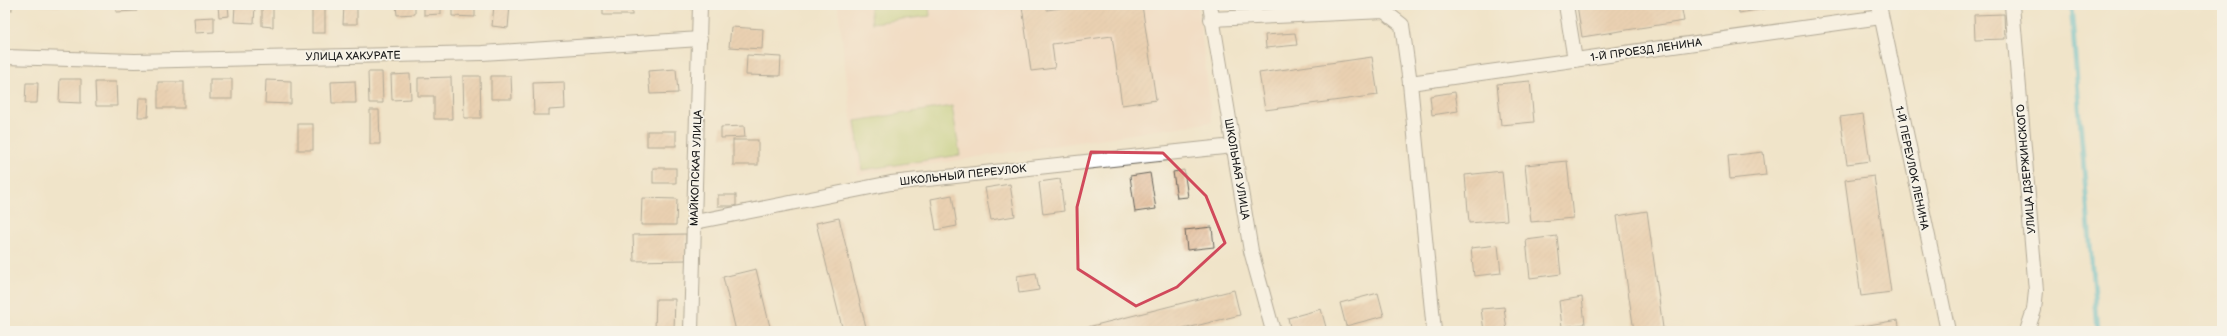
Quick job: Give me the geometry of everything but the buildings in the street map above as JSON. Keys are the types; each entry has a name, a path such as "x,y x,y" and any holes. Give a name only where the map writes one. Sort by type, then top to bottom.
{"street":[{"name":"МАЙКОПСКАЯ УЛИЦА","path":"691,331 700,5"},
{"path":"1566,5 1575,60"},
{"name":"УЛИЦА ДЗЕРЖИНСКОГО","path":"2012,5 2036,290 2034,310 2026,331"},
{"path":"1211,12 1384,11 1402,25 1410,83 1434,331"},
{"name":"1-Й ПРОЕЗД ЛЕНИНА","path":"1410,83 1575,60 1880,11"},
{"name":"1-Й ПЕРЕУЛОК ЛЕНИНА","path":"1880,11 1948,331"},
{"name":"ШКОЛЬНАЯ УЛИЦА","path":"1211,12 1233,146 1257,276 1273,331"},
{"name":"УЛИЦА ХАКУРАТЕ","path":"5,57 136,61 482,53 700,39"},
{"name":"ШКОЛЬНЫЙ ПЕРЕУЛОК","path":"695,222 891,183 1233,146"}],"highlighted area":[{"path":"1091,152 1163,153 1206,196 1225,243 1177,287 1136,306 1078,269 1077,207"}],"shaded area":[{"path":"838,5 1198,5 1212,122 858,175"}],"green space":[{"path":"870,5 929,5 930,16 872,23"},
{"path":"952,106 960,155 862,170 855,121"}],"waterway":[{"path":"2071,5 2097,331"}]}
